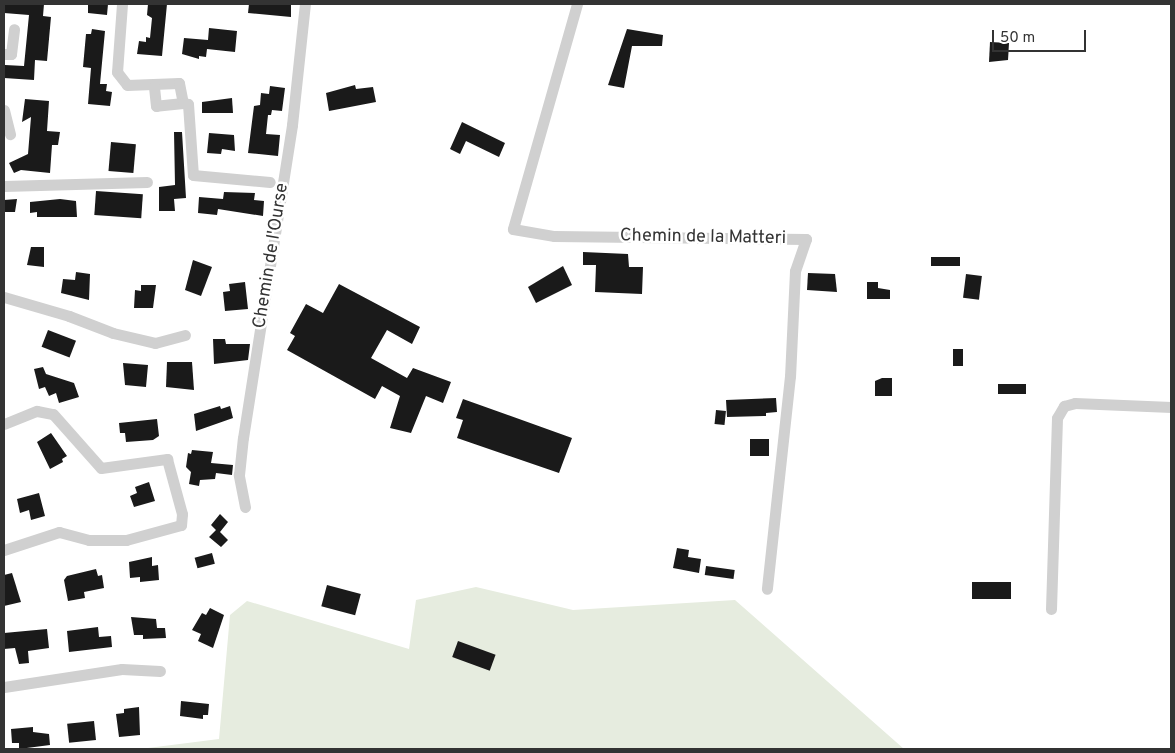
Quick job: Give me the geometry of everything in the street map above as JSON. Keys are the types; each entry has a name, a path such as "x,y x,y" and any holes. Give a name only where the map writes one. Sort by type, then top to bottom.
{"street":[{"path":"122,4 117,72 127,85 154,86 179,83 183,103"},
{"name":"Chemin de l'Ourse","path":"245,507 239,475 242,438 292,125 306,4"},
{"name":"Chemin de la Matteri","path":"577,4 513,230 554,236 806,239 795,270 790,376 767,588"},
{"path":"4,54 11,54 14,29"},
{"path":"154,86 156,106 188,104 193,175 270,182"},
{"path":"4,110 10,134"},
{"path":"4,186 147,182"},
{"path":"4,297 113,333 155,343 185,335"},
{"path":"1051,609 1057,418 1064,406 1074,403 1171,407"},
{"path":"4,424 37,411 53,414 101,468 167,459 182,514 181,525 126,540 89,540 59,532 4,550"},
{"path":"4,687 122,669 160,671"}],"shaded area":[{"path":"476,587 573,610 735,600 904,749 140,749 219,739 230,615 247,601 409,649 416,600"}],"building":[{"path":"4,4 44,4 43,16 51,17 47,61 35,60 34,80 4,78 5,65 24,66 29,15 4,13"},
{"path":"88,4 108,4 107,15 88,13"},
{"path":"148,4 167,4 162,56 137,54 139,41 146,42 146,37 150,38 152,18 147,15"},
{"path":"249,4 291,4 291,17 248,13"},
{"path":"209,28 237,31 235,52 207,49 206,57 199,56 199,59 182,54 184,38 208,40"},
{"path":"92,29 105,31 100,84 107,84 106,91 112,92 110,106 88,104 91,68 83,67 86,34 91,34"},
{"path":"627,29 663,35 662,46 632,46 624,88 608,85"},
{"path":"990,42 1009,43 1008,60 989,62"},
{"path":"355,85 356,89 373,87 376,102 329,111 326,93"},
{"path":"270,86 285,88 282,111 272,110 271,115 268,115 266,134 280,135 278,156 248,153 254,106 260,105 261,93 269,94"},
{"path":"232,98 233,113 202,113 202,102"},
{"path":"25,99 49,101 47,131 60,132 58,145 52,145 50,173 21,170 14,173 9,163 28,154 31,117 22,122"},
{"path":"462,122 505,143 499,157 466,141 460,154 450,149"},
{"path":"174,132 182,132 186,198 174,199 175,211 159,211 159,187 175,185"},
{"path":"209,133 234,135 235,151 222,149 221,154 207,153"},
{"path":"111,142 136,144 133,173 108,171"},
{"path":"96,191 143,194 141,218 94,215"},
{"path":"224,192 255,193 254,200 264,201 263,216 218,209 217,215 198,213 199,197 223,199"},
{"path":"17,199 15,212 4,212 4,200"},
{"path":"60,199 76,201 77,217 37,217 37,212 30,213 30,202"},
{"path":"31,247 44,247 44,267 27,265"},
{"path":"583,252 628,254 629,267 643,267 642,294 595,292 596,265 583,265"},
{"path":"931,257 960,257 960,266 931,266"},
{"path":"193,260 212,267 201,296 185,290"},
{"path":"563,266 572,285 536,303 528,287"},
{"path":"76,272 90,274 89,300 61,293 63,279 75,280"},
{"path":"808,273 835,274 837,292 807,290"},
{"path":"966,274 982,276 979,300 963,298"},
{"path":"245,282 248,309 225,311 223,292 230,291 229,284"},
{"path":"867,282 878,282 878,288 890,290 890,299 867,299"},
{"path":"339,284 420,327 412,344 387,330 371,358 407,378 413,368 451,382 443,403 426,396 411,433 390,428 400,396 382,386 375,399 287,350 295,336 290,333 306,304 323,313"},
{"path":"141,285 156,285 153,308 134,308 135,290 141,291"},
{"path":"48,330 76,341 70,358 42,347"},
{"path":"213,339 225,339 226,344 250,344 248,360 214,364"},
{"path":"953,349 963,349 963,366 953,366"},
{"path":"167,362 192,362 194,390 166,387"},
{"path":"123,363 148,365 146,387 125,385"},
{"path":"43,367 46,374 74,383 79,397 59,403 56,393 49,396 45,387 39,389 34,369"},
{"path":"882,378 892,378 892,396 875,396 875,381"},
{"path":"998,384 1026,384 1026,394 998,394"},
{"path":"776,398 777,412 766,413 766,416 727,417 726,400"},
{"path":"463,399 572,438 559,473 457,438 463,420 456,418"},
{"path":"220,406 221,409 230,406 233,418 196,431 194,414"},
{"path":"716,410 726,411 724,425 715,424"},
{"path":"157,419 159,436 153,440 126,442 125,433 120,433 119,423"},
{"path":"51,433 67,456 62,459 63,462 50,469 37,442"},
{"path":"750,439 769,439 769,456 750,456"},
{"path":"192,450 213,452 211,463 233,465 232,475 216,473 215,479 200,480 199,486 189,484 191,472 186,467 188,453 191,454"},
{"path":"149,482 155,501 134,507 130,496 137,493 135,487"},
{"path":"39,493 45,516 31,520 29,510 20,513 17,499"},
{"path":"220,514 228,522 220,532 228,540 221,547 209,537 216,530 211,525"},
{"path":"677,548 689,550 688,557 701,559 699,573 673,568"},
{"path":"212,553 215,564 197,568 195,558"},
{"path":"152,557 152,566 158,565 159,580 140,582 140,577 130,578 129,562"},
{"path":"706,566 735,570 733,579 705,575"},
{"path":"96,569 98,576 102,575 104,588 84,592 85,598 68,601 64,580 67,576"},
{"path":"12,573 21,602 4,606 4,575"},
{"path":"972,582 1011,582 1011,599 972,599"},
{"path":"327,585 361,594 355,615 321,606"},
{"path":"210,608 224,615 213,648 198,641 201,634 192,630 202,613 206,615"},
{"path":"131,617 156,619 157,628 165,628 166,638 143,639 143,635 134,635"},
{"path":"98,627 99,637 111,636 112,647 69,652 67,631"},
{"path":"47,629 49,648 28,651 29,663 19,664 15,648 4,649 4,633"},
{"path":"458,641 496,655 490,671 452,657"},
{"path":"181,701 209,704 208,715 203,715 203,719 180,716"},
{"path":"139,707 140,735 119,737 116,714 124,713 124,709"},
{"path":"94,721 96,740 69,743 67,724"},
{"path":"33,727 33,732 49,734 50,745 19,749 19,743 12,743 11,729"}]}
